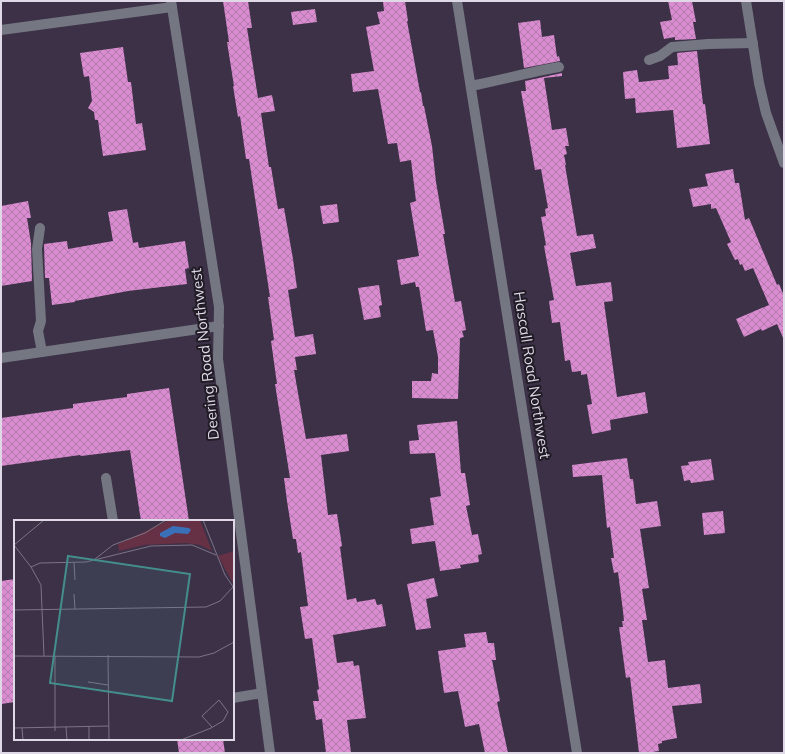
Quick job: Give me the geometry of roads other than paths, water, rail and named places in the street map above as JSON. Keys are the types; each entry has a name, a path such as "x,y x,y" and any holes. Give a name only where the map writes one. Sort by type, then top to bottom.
{"street":[{"name":"Hascall Road Northwest","path":"457,1 577,753"},
{"path":"746,1 759,83 766,113 783,161"},
{"path":"1,30 171,4"},
{"name":"Deering Road Northwest","path":"171,4 218,307 218,359 270,753"},
{"path":"649,60 660,56 672,47 708,44 753,43"},
{"path":"471,86 512,78 525,73 559,67"},
{"path":"40,228 37,249 41,321 38,331 42,352"},
{"path":"1,358 219,326"},
{"path":"106,478 112,520"},
{"path":"234,698 262,694"}]}
